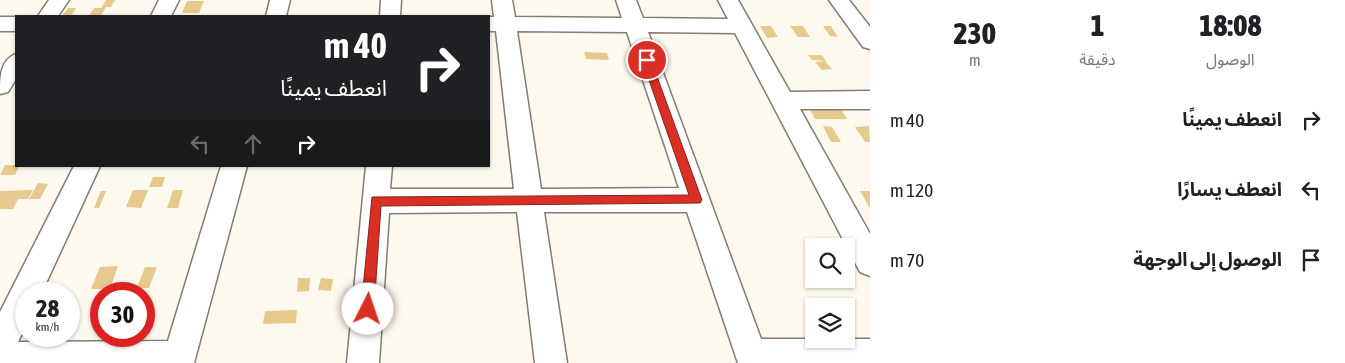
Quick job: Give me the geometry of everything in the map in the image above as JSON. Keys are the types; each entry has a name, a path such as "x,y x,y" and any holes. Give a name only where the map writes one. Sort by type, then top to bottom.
{"street":[{"path":"49,15 59,0"},
{"path":"162,15 170,0"},
{"path":"276,15 280,0"},
{"path":"390,15 391,0"},
{"path":"626,0 753,359 870,355"},
{"path":"728,0 870,262"},
{"path":"840,0 870,42"},
{"path":"551,363 529,200 499,16 634,25 741,26"},
{"path":"0,24 15,24"},
{"path":"0,86 15,64"},
{"path":"0,98 15,98"},
{"path":"782,101 870,100"},
{"path":"0,346 87,167"},
{"path":"0,359 179,360 234,167"},
{"path":"363,363 378,167"},
{"path":"376,201 696,200"}],"building":[{"path":"106,0 115,0 111,7 106,7 102,15 90,15 94,8 101,8"},
{"path":"187,1 204,1 199,13 182,13"},
{"path":"68,8 76,8 72,15 63,15"},
{"path":"760,26 771,26 778,37 767,38"},
{"path":"790,26 803,26 810,37 798,37"},
{"path":"823,26 831,26 838,37 830,36"},
{"path":"584,52 607,53 609,60 586,59"},
{"path":"808,55 822,55 826,61 812,60"},
{"path":"825,61 832,69 822,70 815,62"},
{"path":"808,105 839,106 847,119 815,119"},
{"path":"823,126 832,127 841,142 831,142"},
{"path":"869,126 870,142 865,142 855,127"},
{"path":"5,165 19,167 15,175 0,175"},
{"path":"153,177 165,177 162,187 149,187"},
{"path":"38,183 48,184 40,199 29,199"},
{"path":"33,190 28,199 18,199 13,209 0,209 0,191"},
{"path":"133,190 148,190 141,208 126,207"},
{"path":"173,190 183,190 178,208 167,208"},
{"path":"101,191 106,191 99,208 94,208"},
{"path":"860,191 870,191 870,208"},
{"path":"118,266 112,282 94,282 100,267"},
{"path":"145,267 157,267 151,282 139,282"},
{"path":"298,278 310,278 309,291 297,292"},
{"path":"321,278 333,279 331,291 318,290"},
{"path":"297,310 296,323 263,324 265,311"}],"route":[{"path":"368,309 376,201 696,200 647,60"}]}
